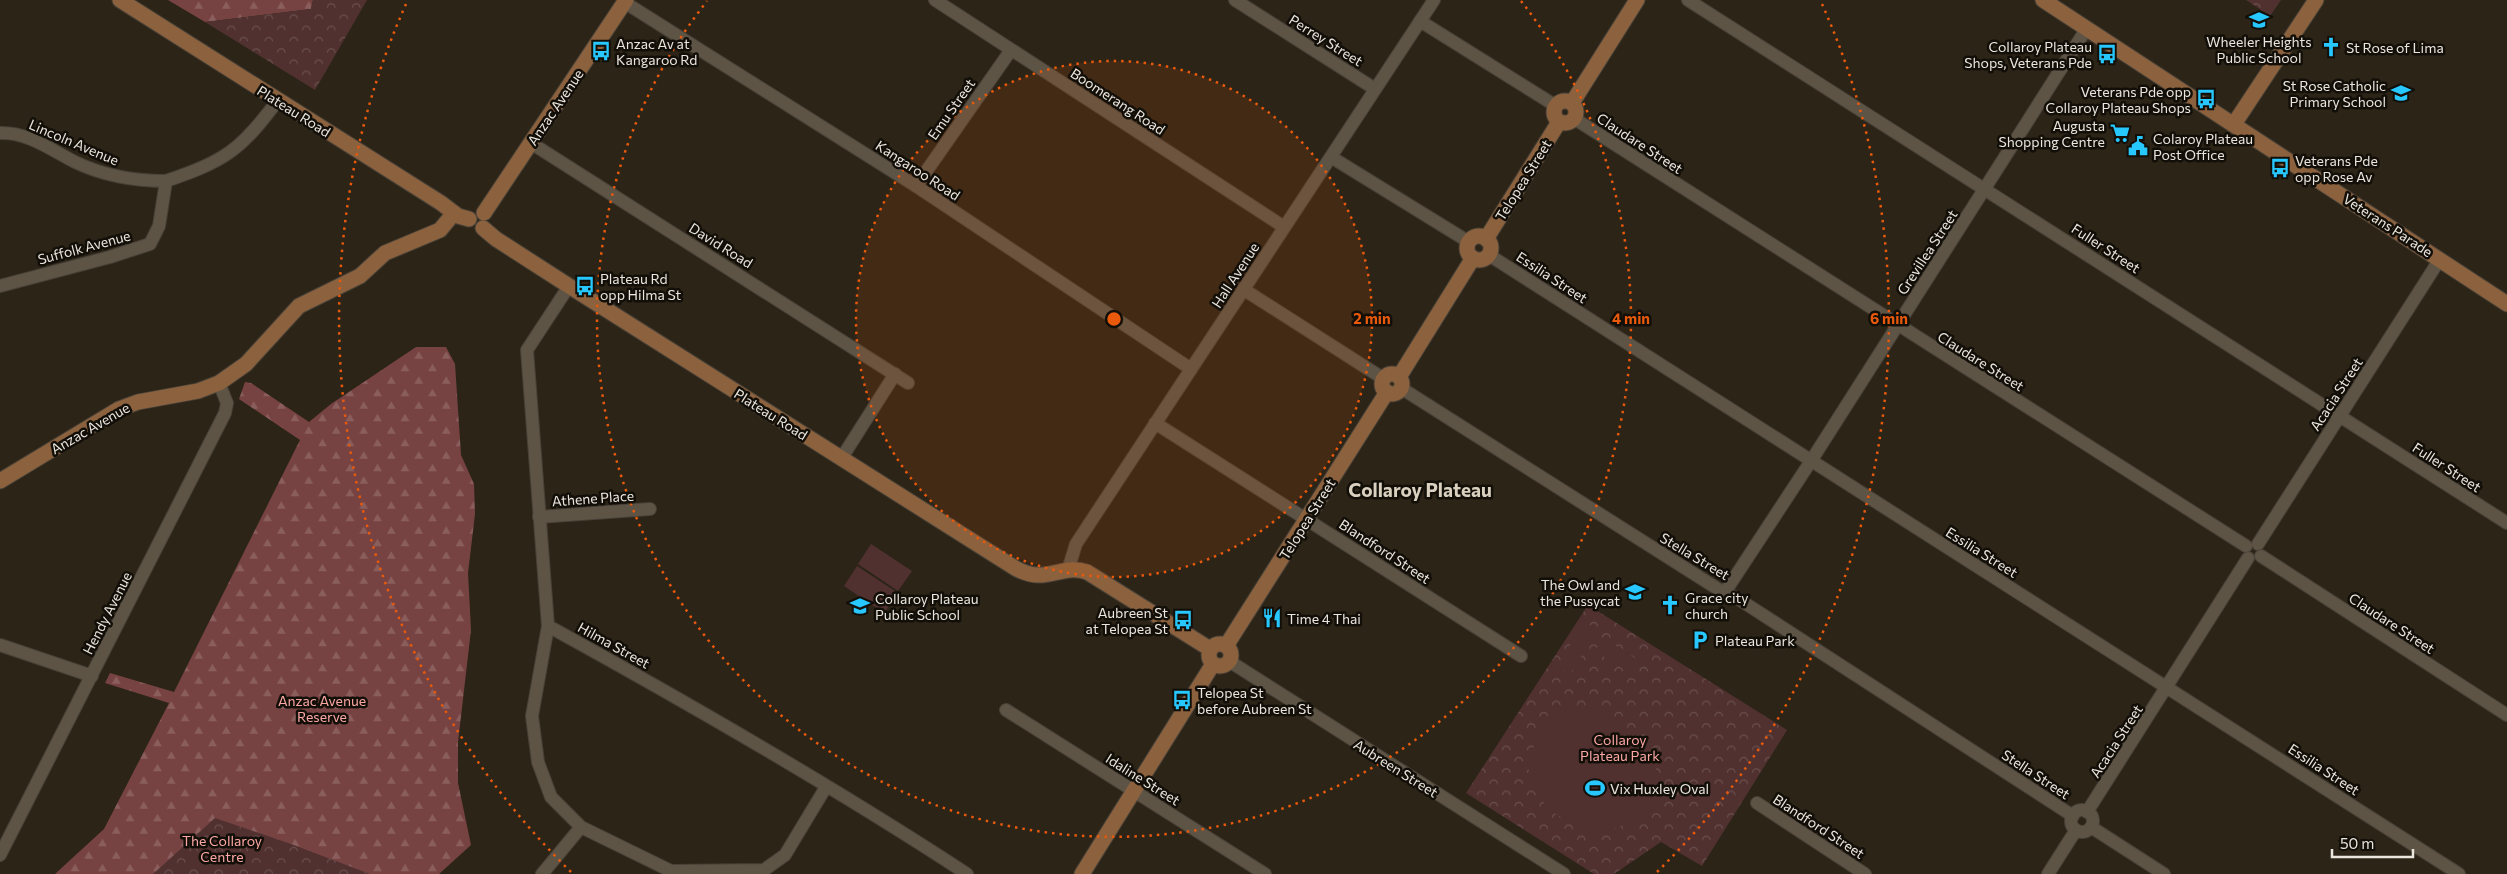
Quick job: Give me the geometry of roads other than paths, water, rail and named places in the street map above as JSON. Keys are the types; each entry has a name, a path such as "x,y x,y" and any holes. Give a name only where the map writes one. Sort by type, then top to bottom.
{"street":[{"name":"Plateau Road","path":"120,0 454,213 479,220 496,239 1022,572 1037,577 1068,570"},
{"name":"Boomerang Road","path":"935,0 1284,227"},
{"name":"Perrey Street","path":"1234,0 1375,89"},
{"name":"Hall Avenue","path":"1068,570 1076,544 1434,0"},
{"path":"1572,103 1637,0"},
{"name":"Fuller Street","path":"1688,0 2507,523"},
{"name":"Veterans Parade","path":"2043,0 2507,304"},
{"path":"2234,124 2316,0"},
{"name":"Anzac Avenue","path":"479,220 625,1"},
{"name":"Kangaroo Road","path":"625,1 916,186 1191,369"},
{"path":"1420,21 1556,106"},
{"name":"Grevillea Street","path":"1725,592 1811,461 2087,28"},
{"name":"Emu Street","path":"916,186 1011,50"},
{"path":"166,181 205,168 235,150 258,127 278,100"},
{"path":"1561,102 1572,103 1576,112 1574,119 1566,124 1559,122 1554,113 1556,106 1561,102"},
{"name":"Claudare Street","path":"1574,119 2507,714"},
{"name":"Telopea Street","path":"1486,239 1559,122"},
{"name":"Lincoln Avenue","path":"0,133 10,132 41,143 76,163 112,176 140,181 166,181"},
{"name":"David Road","path":"531,143 908,383"},
{"path":"1331,157 1469,242"},
{"name":"Suffolk Avenue","path":"0,286 110,257 150,244 159,226 166,181"},
{"name":"Anzac Avenue","path":"0,481 119,409 138,402 198,391 219,383 246,364 299,306 360,276 385,254 440,230 454,213"},
{"path":"1479,236 1486,239 1491,248 1489,255 1480,260 1473,258 1467,249 1469,242 1479,236"},
{"name":"Essilia Street","path":"1489,255 2459,874"},
{"name":"Telopea Street","path":"1227,654 1306,520 1473,258"},
{"name":"Acacia Street","path":"2087,812 2440,260"},
{"path":"569,286 527,350 538,517 548,626 532,716 538,762 551,797 581,827 671,871 764,870 785,855 826,787"},
{"name":"Stella Street","path":"1244,289 1725,592 2072,816"},
{"path":"841,459 895,374"},
{"name":"Hendy Avenue","path":"0,854 225,413 227,403 219,383"},
{"name":"Blandford Street","path":"1155,423 1521,656"},
{"name":"Athene Place","path":"538,517 650,509"},
{"path":"1068,570 1076,569 1087,572 1210,649"},
{"name":"Hilma Street","path":"548,626 680,699 894,826 967,874"},
{"path":"1218,644 1227,654 1220,666 1213,664 1209,659 1210,649 1218,644"},
{"path":"0,645 92,676"},
{"name":"Aubreen Street","path":"1227,654 1556,872"},
{"path":"1082,874 1213,664"},
{"name":"Idaline Street","path":"1006,710 1265,874"},
{"name":"Blandford Street","path":"1757,803 1865,874"},
{"path":"2078,811 2087,812 2092,817 2091,827 2083,832 2076,830 2071,822 2072,816 2078,811"},
{"path":"542,874 581,827"},
{"path":"2091,827 2164,874"},
{"path":"2048,874 2076,830"}],"place":[{"name":"Wheeler Heights Public School","path":"2259,20"},
{"name":"St Rose of Lima","path":"2331,47"},
{"name":"Anzac Av at Kangaroo Rd","path":"601,51"},
{"name":"Collaroy Plateau Shops, Veterans Pde","path":"2107,54"},
{"name":"St Rose Catholic Primary School","path":"2401,93"},
{"name":"Veterans Pde opp Collaroy Plateau Shops","path":"2206,99"},
{"name":"Augusta Shopping Centre","path":"2120,133"},
{"name":"Colaroy Plateau Post Office","path":"2138,146"},
{"name":"Veterans Pde opp Rose Av","path":"2280,168"},
{"name":"Plateau Rd opp Hilma St","path":"585,286"},
{"name":"The Owl and the Pussycat","path":"1635,592"},
{"name":"Grace city church","path":"1670,605"},
{"name":"Collaroy Plateau Public School","path":"860,606"},
{"name":"Time 4 Thai","path":"1272,618"},
{"name":"Aubreen St at Telopea St","path":"1183,620"},
{"name":"Plateau Park","path":"1700,640"},
{"name":"Telopea St before Aubreen St","path":"1182,700"},
{"name":"Vix Huxley Oval","path":"1595,788"}],"district":[{"name":"Collaroy Plateau","path":"1420,489"}],"park label":[{"name":"Anzac Avenue Reserve","path":"322,708"},
{"name":"Collaroy Plateau Park","path":"1620,748"},
{"name":"The Collaroy Centre","path":"222,848"}]}
